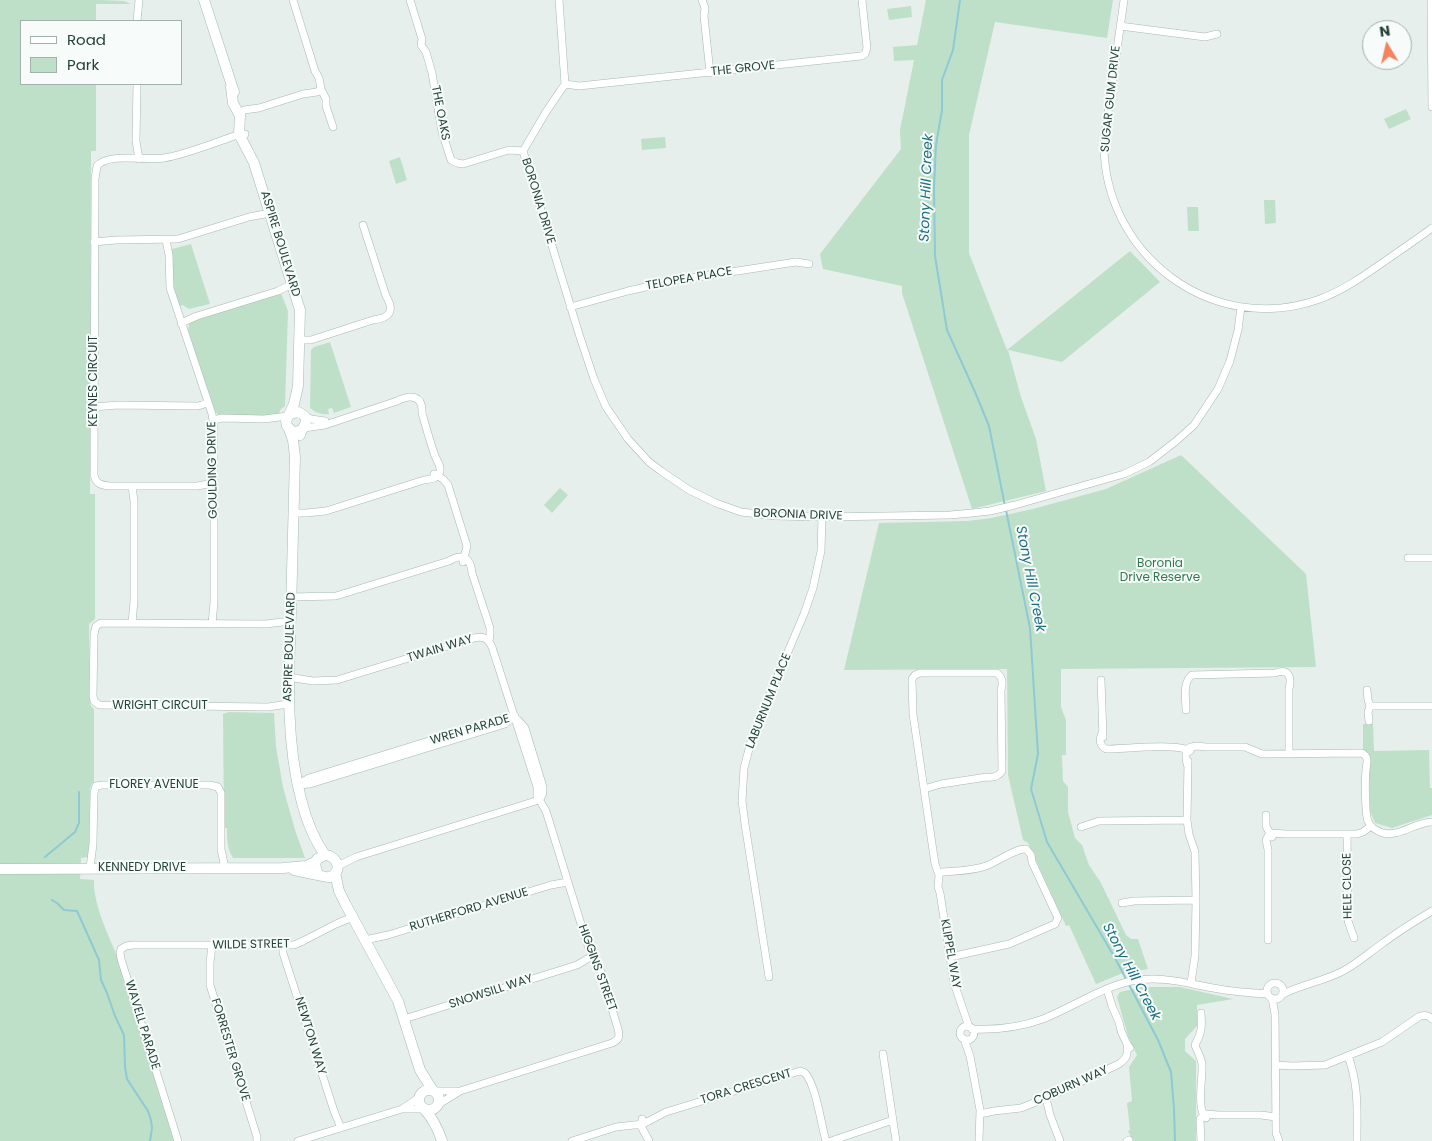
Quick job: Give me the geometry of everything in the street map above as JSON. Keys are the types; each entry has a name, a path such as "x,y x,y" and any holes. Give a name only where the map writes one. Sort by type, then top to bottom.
{"street":[{"path":"134,0 137,18"},
{"path":"137,18 139,0"},
{"name":"ASPIRE BOULEVARD","path":"204,0 232,89 243,113 242,135 252,145 254,163 300,310 298,386 289,421 295,458 288,707 290,741 298,785 312,834 351,915 398,1001 420,1070 433,1091"},
{"path":"293,0 315,71 319,78 318,90 326,99 326,106 333,128"},
{"name":"THE OAKS","path":"410,0 422,39 426,42 426,52 432,72 442,132 451,160 463,164 509,150 523,151"},
{"path":"559,0 565,84"},
{"name":"THE GROVE","path":"565,84 579,86 861,56 865,54 867,48 862,0"},
{"name":"SUGAR GUM DRIVE","path":"1124,0 1106,128 1104,154 1108,182 1120,218 1146,255 1180,284 1201,296 1241,307 1270,309 1295,306 1342,290 1430,230"},
{"path":"1431,0 1432,108"},
{"path":"702,1 706,8 704,16 710,73"},
{"path":"1120,26 1205,37 1217,34"},
{"name":"BORONIA DRIVE","path":"565,84 550,105 523,151 570,307 594,379 606,407 628,440 649,462 689,490 741,512 822,518 950,515 990,511 1101,482 1124,474 1149,462 1194,425 1218,389 1230,361 1238,330 1241,307"},
{"path":"136,85 136,159"},
{"path":"243,113 318,90"},
{"name":"KEYNES CIRCUIT","path":"214,486 104,486 95,480 95,179 93,168 96,160 104,157 114,159 165,158 242,135"},
{"path":"94,239 169,240 269,211"},
{"path":"299,338 320,337 373,320 385,311 386,296 363,225"},
{"path":"1430,230 1432,238"},
{"name":"GOULDING DRIVE","path":"169,240 169,284 214,422 214,624"},
{"name":"TELOPEA PLACE","path":"570,307 628,290 672,281 796,262 809,264"},
{"path":"180,321 293,286"},
{"name":"ASPIRE BOULEVARD","path":"298,386 304,415"},
{"path":"289,421 295,432 397,401 407,400 414,402 422,413 436,458 436,474"},
{"path":"94,405 198,406 207,401"},
{"path":"214,422 229,419 289,421 298,412 321,421 333,421"},
{"path":"303,429 306,422 304,415"},
{"name":"ASPIRE BOULEVARD","path":"295,458 303,429"},
{"path":"294,511 315,512 326,510 424,480 436,474"},
{"path":"436,474 445,480 448,485 467,546 464,560"},
{"path":"134,623 135,486"},
{"name":"LABURNUM PLACE","path":"768,977 742,801 744,768 753,734 814,588 821,551 822,518"},
{"path":"291,595 303,594 333,597 449,561 456,557 470,563 487,622 486,639"},
{"path":"1408,558 1432,558"},
{"name":"WRIGHT CIRCUIT","path":"288,707 101,706 94,701 93,696 94,628 101,623 270,624 278,622 290,624"},
{"name":"TWAIN WAY","path":"288,680 337,680 474,638 486,639 492,647 511,707 515,716 525,728 543,787 542,798 538,798"},
{"path":"924,787 987,777 997,772 1001,760 1002,680 997,673 928,674 917,679 913,693 913,714 924,787 935,859 941,874 985,866 1010,855 1023,853 1032,862 1058,918 1057,922 1009,944 992,949 950,956"},
{"path":"1186,710 1186,685 1192,675 1275,673 1284,677 1289,689 1289,754"},
{"path":"1101,680 1102,732 1105,743 1110,746 1118,748 1174,748 1189,750 1206,747 1245,748 1262,754 1343,753 1360,756 1366,769 1367,818 1371,826 1382,833 1389,834 1422,823 1432,817"},
{"path":"1367,690 1370,706 1368,721"},
{"path":"1370,706 1432,706"},
{"name":"WREN PARADE","path":"298,785 310,784 505,724 515,716"},
{"path":"1189,750 1187,764 1188,820 1189,834 1195,852 1196,900 1195,956 1189,983"},
{"name":"FLOREY AVENUE","path":"93,868 94,792 95,788 99,785 210,785 218,787 222,793 221,868"},
{"path":"327,862 330,877 321,876 315,868 327,862 356,857 526,804 538,798"},
{"name":"HIGGINS STREET","path":"439,1104 460,1091 617,1040 620,1035 596,959 588,944 546,811 538,798"},
{"path":"1266,815 1266,826 1271,836 1268,850 1268,940"},
{"path":"1081,827 1099,821 1188,820"},
{"path":"1422,823 1432,822"},
{"path":"1271,836 1285,834 1357,834 1371,826"},
{"name":"HELE CLOSE","path":"1348,834 1348,921 1354,938"},
{"name":"KENNEDY DRIVE","path":"0,869 283,868 327,862"},
{"name":"KENNEDY DRIVE","path":"283,868 321,876"},
{"name":"KLIPPEL WAY","path":"941,874 940,893 954,983 969,1033"},
{"name":"ASPIRE BOULEVARD","path":"321,876 340,891"},
{"name":"RUTHERFORD AVENUE","path":"367,943 377,937 568,880"},
{"path":"1122,903 1134,901 1196,900"},
{"path":"979,1141 980,1112 970,1056 969,1033 1025,1025 1044,1019 1105,990 1137,980 1164,979 1219,990 1275,993 1310,984 1358,962 1405,927 1432,911"},
{"name":"WILDE STREET","path":"161,945 286,945 299,943 336,924 340,919 351,915"},
{"name":"WAVELL PARADE","path":"161,945 128,946 123,948 120,953 178,1141"},
{"name":"FORRESTER GROVE","path":"210,945 211,989 258,1140"},
{"name":"NEWTON WAY","path":"286,945 284,953 339,1128"},
{"name":"SNOWSILL WAY","path":"404,1019 596,959"},
{"name":"COBURN WAY","path":"980,1112 1021,1108 1125,1060 1127,1044 1121,1031 1120,1022 1105,990"},
{"path":"1273,1141 1276,1133 1275,993"},
{"path":"1201,1013 1201,1033 1195,1045 1202,1061 1201,1102 1205,1116 1201,1141"},
{"path":"1276,1066 1325,1065 1382,1042 1420,1016 1424,1015 1431,1019"},
{"path":"883,1054 896,1141"},
{"path":"1348,1056 1357,1092 1357,1141"},
{"name":"ASPIRE BOULEVARD","path":"420,1070 420,1096"},
{"name":"TORA CRESCENT","path":"572,1141 626,1122 643,1122 656,1113 666,1112 800,1071 808,1076 826,1141"},
{"path":"298,1141 402,1109 426,1091 433,1091 439,1098 438,1130"},
{"name":"HIGGINS STREET","path":"433,1091 460,1091"},
{"path":"420,1096 419,1104 432,1117 442,1141"},
{"path":"1043,1099 1060,1141"},
{"path":"402,1109 434,1110 439,1104"},
{"path":"1205,1116 1276,1115"},
{"path":"643,1122 647,1128 649,1141"},
{"name":"TORA CRESCENT","path":"822,1122 831,1141"},
{"path":"831,1141 894,1123"},
{"path":"1276,1133 1280,1141"}],"green space":[{"path":"0,0 124,1 131,4 96,4 96,20 20,20 20,85 96,85 96,151 91,151 90,494 95,494 95,619 89,624 90,702 94,709 94,782 90,789 89,857 81,858 80,879 94,880 98,907 115,951 174,1141 0,1141"},
{"path":"926,0 1113,0 1107,38 995,22 969,135 969,253 1007,350 1130,251 1160,282 1062,362 1008,350 1021,397 1036,439 1046,491 972,509 902,293 902,286 823,269 820,254 901,149 900,130 914,60 894,61 893,47 917,45"},
{"path":"911,6 912,17 889,20 887,9"},
{"path":"1406,109 1411,119 1389,129 1384,119"},
{"path":"665,137 666,148 642,150 641,139"},
{"path":"400,157 407,180 396,184 389,161"},
{"path":"1264,200 1275,200 1276,223 1265,224"},
{"path":"1187,207 1198,207 1199,231 1188,231"},
{"path":"191,244 210,304 189,309 182,305 179,306 173,287 172,249"},
{"path":"281,293 288,311 285,406 280,410 279,416 219,416 215,411 188,332 189,324 194,320"},
{"path":"330,342 351,407 334,413 332,408 328,409 329,414 324,414 310,408 311,350 314,347"},
{"name":"Boronia Drive Reserve","path":"1181,455 1306,574 1316,667 1061,669 1061,707 1066,720 1066,755 1062,755 1063,781 1068,787 1068,812 1075,838 1082,845 1089,865 1101,883 1126,935 1131,939 1138,939 1148,969 1123,973 1096,984 1069,925 1066,926 1028,843 1023,840 1008,775 1007,669 844,670 879,523 967,521 1033,509 1106,489"},
{"path":"560,488 568,495 552,513 544,505"},
{"path":"229,712 274,713 276,747 283,787 305,858 233,858 228,844 227,828 224,828 223,714"},
{"path":"1363,724 1373,724 1374,751 1429,750 1432,815 1392,828 1375,823 1370,811 1369,760 1363,751"},
{"path":"1142,987 1180,987 1233,999 1197,1005 1197,1026 1185,1039 1185,1051 1196,1061 1196,1141 1133,1141 1128,1131 1130,1130 1127,1103 1132,1101 1129,1067 1137,1055 1128,1036 1117,997 1120,992"}],"waterway":[{"name":"Stony Hill Creek","path":"960,0 953,50 942,80 942,110 936,145 934,187 935,256 947,330 989,426 1005,506"},
{"name":"Stony Hill Creek","path":"1006,510 1030,628 1038,754 1031,789 1047,842 1115,958 1158,1040 1171,1072 1175,1141"},
{"path":"45,857 75,832 79,823 79,792"},
{"path":"52,900 64,910 77,911 99,960 101,980 124,1035 127,1079 148,1111 151,1120 150,1141"}]}
